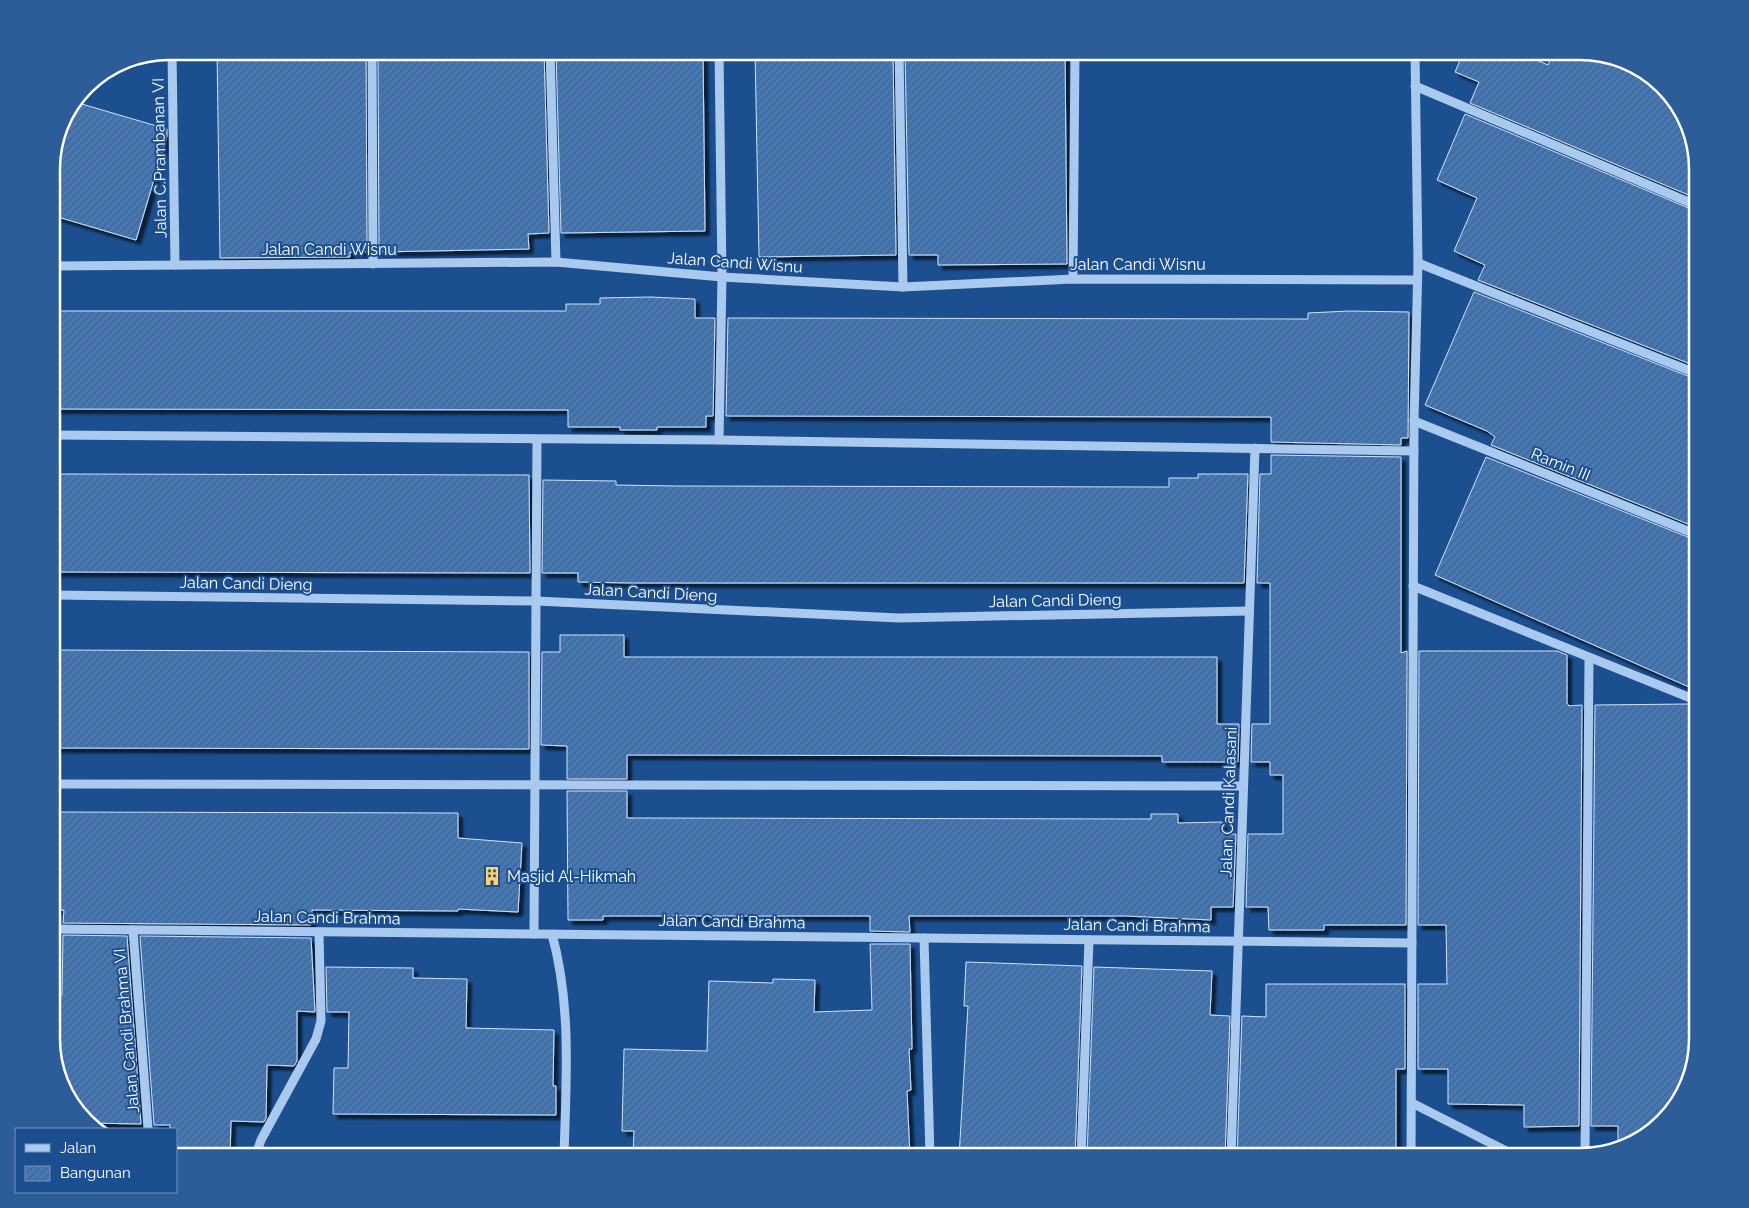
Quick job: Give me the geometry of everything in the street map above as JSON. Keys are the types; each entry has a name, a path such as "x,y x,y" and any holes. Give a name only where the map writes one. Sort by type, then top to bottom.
{"street":[{"name":"Jalan C.Prambanan VI","path":"172,60 175,265"},
{"path":"372,60 374,264"},
{"path":"550,60 556,262"},
{"path":"719,60 722,277 719,440"},
{"path":"899,60 903,287"},
{"path":"1073,279 1075,60"},
{"path":"1411,1148 1414,422 1416,280 1418,264 1415,60"},
{"path":"1415,86 1689,202"},
{"name":"Jalan Candi Wisnu","path":"60,266 556,262 722,277 903,287 1073,279 1416,280"},
{"path":"1418,264 1689,370"},
{"name":"Ramin III","path":"1414,422 1689,531"},
{"path":"60,435 719,440 1414,451"},
{"path":"534,934 537,439"},
{"name":"Jalan Candi Kalasani","path":"1231,1148 1255,448"},
{"path":"1413,586 1589,659 1689,698"},
{"name":"Jalan Candi Dieng","path":"60,595 536,602 899,618 1249,611"},
{"path":"1585,1148 1589,659"},
{"path":"60,784 1243,786"},
{"name":"Jalan Candi Brahma","path":"60,929 1412,943"},
{"name":"Jalan Candi Brahma VI","path":"133,930 148,1128"},
{"path":"258,1148 316,1039 321,1021 319,932"},
{"path":"552,934 560,971 568,1046 564,1148"},
{"path":"924,938 930,1148"},
{"path":"1081,1148 1089,940"},
{"path":"1412,1103 1500,1148"}],"building":[{"path":"217,60 366,60 367,252 350,252 350,257 220,258"},
{"path":"378,60 544,60 549,233 528,234 529,249 379,252"},
{"path":"556,60 703,60 705,231 561,233"},
{"path":"755,60 893,60 896,255 759,257"},
{"path":"905,60 1065,60 1067,264 938,265 938,255 909,255"},
{"path":"1460,60 1537,60 1548,65 1550,60 1580,60 1608,64 1628,71 1641,78 1662,97 1678,121 1687,148 1689,195 1470,103 1479,82 1455,72"},
{"path":"81,104 167,129 167,136 136,240 60,218 60,162 62,148 68,127"},
{"path":"1465,114 1689,208 1689,363 1478,280 1485,265 1454,251 1477,198 1437,180"},
{"path":"1474,292 1689,376 1689,524 1491,445 1495,437 1487,431 1425,405"},
{"path":"650,297 695,299 695,318 715,318 713,416 706,416 706,427 657,427 657,430 620,430 620,427 568,427 568,410 60,409 60,311 566,311 566,304 600,304 600,298"},
{"path":"1349,311 1409,312 1408,438 1401,438 1401,445 1271,442 1271,417 726,416 728,318 1308,319 1308,313"},
{"path":"1271,455 1401,457 1401,653 1407,651 1406,925 1324,925 1324,930 1269,930 1268,907 1246,907 1248,834 1283,834 1283,775 1270,775 1270,762 1251,762 1252,724 1270,724 1270,583 1257,583 1260,474 1271,474"},
{"path":"1486,457 1689,537 1689,687 1435,575"},
{"path":"60,474 529,475 530,573 60,572"},
{"path":"1198,474 1248,474 1244,583 632,583 578,582 578,573 542,573 543,480 616,481 616,485 676,486 1169,487 1169,478 1198,478"},
{"path":"560,635 624,635 624,657 1217,657 1217,724 1239,724 1238,762 1162,762 1162,756 627,755 627,779 567,779 567,746 541,745 542,652 560,652"},
{"path":"60,650 529,652 529,749 60,748"},
{"path":"1419,651 1557,651 1567,655 1567,703 1569,706 1582,705 1579,1126 1524,1127 1524,1105 1448,1104 1448,1069 1418,1069 1418,984 1447,984 1446,925 1418,925"},
{"path":"1689,704 1689,1039 1687,1060 1678,1087 1662,1111 1641,1130 1618,1141 1618,1126 1591,1126 1595,705"},
{"path":"567,791 627,791 627,818 1151,819 1151,814 1178,814 1178,823 1222,822 1222,834 1236,834 1233,907 1211,907 1211,920 1126,916 909,916 910,932 870,931 870,916 603,916 603,920 568,920"},
{"path":"60,812 458,813 458,838 522,843 518,912 458,909 458,911 312,910 311,925 63,923 64,910 60,910"},
{"path":"63,935 127,936 141,1124 100,1123 82,1105 75,1094 68,1081 60,1046 60,995 62,995"},
{"path":"140,936 311,938 315,1012 297,1011 297,1061 294,1066 267,1065 266,1118 264,1122 231,1121 230,1148 178,1148 178,1128 170,1128 170,1125 154,1125"},
{"path":"870,944 910,944 912,1049 909,1049 911,1090 907,1091 910,1148 633,1148 634,1131 622,1131 624,1049 707,1051 709,981 773,983 773,979 815,980 814,1012 872,1010"},
{"path":"966,962 1082,966 1075,1148 960,1148 968,1006 964,1006"},
{"path":"326,967 413,968 413,978 467,979 466,1028 554,1030 553,1086 556,1086 556,1115 333,1114 334,1068 348,1068 349,1012 327,1012"},
{"path":"1094,967 1212,971 1210,1015 1230,1016 1225,1148 1087,1148"},
{"path":"1266,984 1405,984 1405,1069 1396,1069 1396,1148 1237,1148 1242,1016 1266,1017"}],"place":[{"name":"Masjid Al-Hikmah","path":"492,876"}]}
